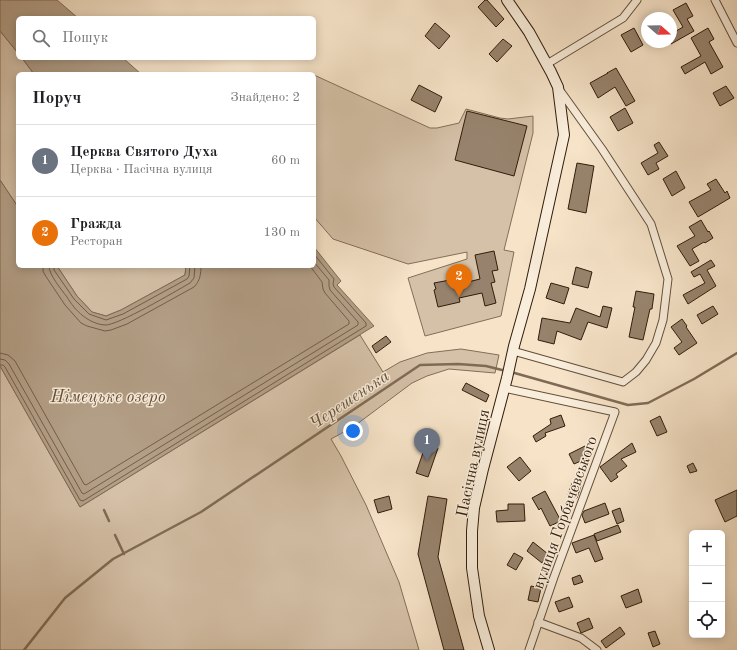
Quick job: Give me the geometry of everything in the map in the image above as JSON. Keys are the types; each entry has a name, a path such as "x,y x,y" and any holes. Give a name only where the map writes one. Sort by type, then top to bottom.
{"street":[{"name":"Пасічна вулиця","path":"489,650 479,616 472,568 472,531 474,508 530,289 564,135 558,87 529,32 506,0"},
{"path":"547,64 623,18 636,0"},
{"path":"715,0 737,43"},
{"path":"513,351 623,382 636,372 646,360 656,343 663,320 668,279 651,224 602,149 558,87"},
{"name":"вулиця Горбачевського","path":"504,388 615,412 529,650"},
{"path":"538,622 581,638 597,650"}],"shaded area":[{"path":"0,31 16,51 16,60 24,60 32,72 16,72 16,204 0,180"},
{"path":"316,76 430,128 459,123 466,109 508,119 533,116 533,133 504,250 514,252 501,316 425,336 408,278 467,259 467,252 408,264 333,239 316,219"},
{"path":"58,268 186,268 185,275 121,310 106,316 92,312 77,296"},
{"path":"360,335 383,372 400,362 427,353 461,349 499,355 495,373 449,369 427,376 412,383 353,427 331,439 366,505 399,582 419,650 0,650 0,366 80,507"}],"water":[{"path":"0,0 57,0 76,16 16,16 16,51 0,31"},
{"path":"24,60 125,60 139,72 32,72"},
{"name":"Німецьке озеро","path":"0,180 16,204 16,268 58,268 77,296 92,312 106,316 121,310 185,275 186,268 316,268 316,250 341,281 337,285 374,326 80,507 0,366"}],"building":[{"path":"485,0 487,0 504,19 496,27 478,7"},
{"path":"686,3 693,16 687,19 694,31 677,41 677,30 683,27 677,17 677,12 674,12 673,10"},
{"path":"435,23 450,36 439,49 425,36"},
{"path":"634,28 641,41 641,46 631,52 621,35"},
{"path":"708,28 714,39 709,42 723,67 711,74 705,62 685,74 681,67 701,56 691,38"},
{"path":"503,39 512,46 497,62 489,54"},
{"path":"616,68 635,101 626,106 615,87 598,98 590,83"},
{"path":"419,85 442,97 435,112 411,100"},
{"path":"726,86 734,98 720,106 713,93"},
{"path":"625,108 633,123 618,131 610,117"},
{"path":"467,111 527,126 514,176 455,160"},
{"path":"659,142 668,156 656,163 659,169 648,175 641,163 658,153 654,145"},
{"path":"577,163 594,166 586,213 568,209"},
{"path":"676,171 685,188 672,196 663,179"},
{"path":"716,179 725,193 727,191 730,198 698,217 689,202 711,190 707,184"},
{"path":"701,220 713,238 692,249 699,261 690,266 677,246 695,236 689,227"},
{"path":"494,251 498,270 492,271 495,282 491,283 496,303 485,306 482,293 459,298 460,302 438,307 434,283 450,280 452,286 480,279 475,255"},
{"path":"711,260 715,266 707,270 716,286 688,304 683,295 705,283 700,274 694,277 691,272"},
{"path":"576,267 592,272 588,288 572,284"},
{"path":"551,283 569,288 564,304 546,298"},
{"path":"636,291 654,294 652,309 650,309 643,340 629,337 635,307 633,307"},
{"path":"603,306 612,308 607,328 588,322 581,340 557,331 554,344 538,340 542,318 570,323 576,308 600,317"},
{"path":"713,306 718,314 702,324 697,315"},
{"path":"682,319 697,343 679,355 674,348 682,342 671,327"},
{"path":"386,336 391,342 376,353 372,346"},
{"path":"466,383 489,395 486,402 462,390"},
{"path":"561,415 565,426 545,433 546,436 536,442 533,436 551,424 550,419"},
{"path":"660,416 667,432 657,436 650,421"},
{"path":"632,443 636,452 621,459 627,466 616,474 618,477 611,482 600,467"},
{"path":"426,444 438,448 428,477 416,473"},
{"path":"585,446 590,457 574,464 569,454"},
{"path":"520,457 531,471 519,481 507,467"},
{"path":"693,463 697,471 690,473 687,466"},
{"path":"572,483 581,486 577,498 568,495"},
{"path":"737,490 737,516 725,522 715,500"},
{"path":"545,491 561,521 550,526 541,508 539,510 532,498"},
{"path":"389,496 392,509 378,513 374,500"},
{"path":"428,496 447,499 438,557 464,650 444,650 418,554"},
{"path":"605,503 609,514 585,523 582,515 584,511"},
{"path":"508,504 524,504 525,521 497,522 496,511 508,510"},
{"path":"620,508 624,521 617,524 612,511"},
{"path":"618,525 621,532 597,541 594,534"},
{"path":"594,535 603,559 595,562 589,548 576,553 572,543"},
{"path":"533,542 548,554 542,563 527,551"},
{"path":"514,553 523,558 516,570 507,565"},
{"path":"580,575 583,582 574,585 572,578"},
{"path":"531,586 541,588 538,602 528,600"},
{"path":"638,589 642,602 626,608 621,596"},
{"path":"569,597 573,607 559,612 555,602"},
{"path":"589,618 593,628 581,633 577,623"},
{"path":"620,627 625,634 606,648 601,641"},
{"path":"655,631 660,644 653,647 648,633"}],"waterway":[{"name":"Черешенька","path":"511,372 628,405 648,403 694,379 737,353"},
{"name":"Черешенька","path":"24,650 65,598 113,559 201,512 420,365 458,364 486,366 506,371"},
{"path":"104,510 109,521"},
{"path":"115,535 124,554"}],"place":[{"name":"Гражда","path":"459,297"},
{"name":"Церква Святого Духа","path":"427,461"}]}
